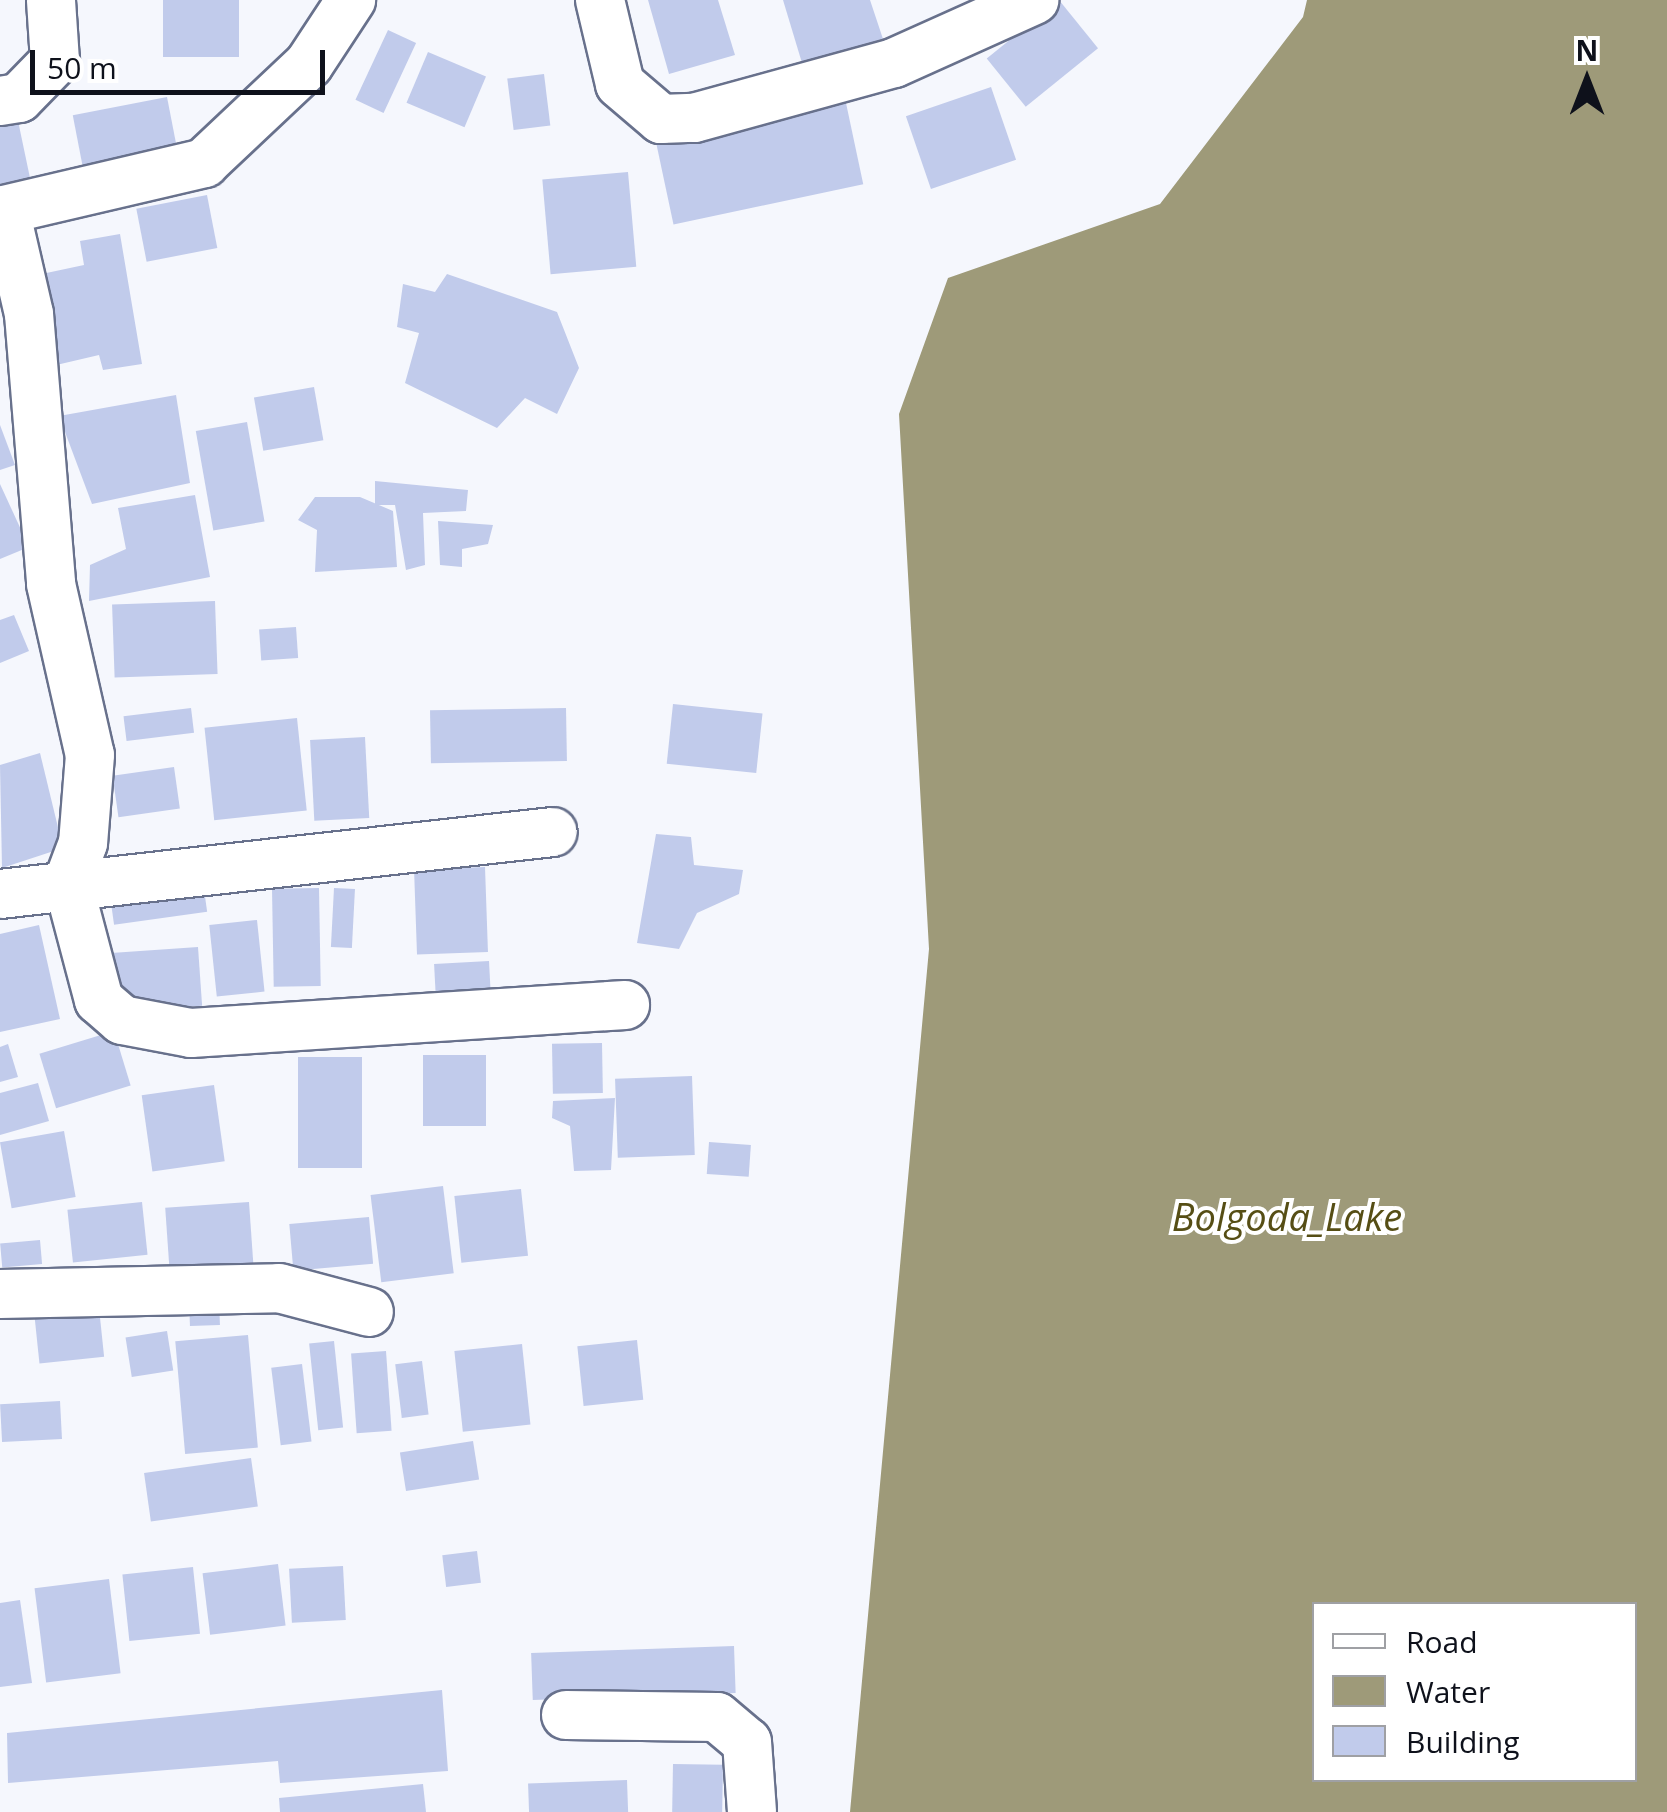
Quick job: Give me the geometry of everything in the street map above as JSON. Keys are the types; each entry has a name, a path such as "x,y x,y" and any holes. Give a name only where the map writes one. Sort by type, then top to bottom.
{"street":[{"path":"0,102 19,98 54,60 51,0"},
{"path":"351,0 309,64 204,163 3,211 28,314 51,584 90,755 85,827 68,883 99,1000 152,1029 625,1005"},
{"path":"600,0 620,84 661,119 694,118 894,63 1034,0"},
{"path":"0,894 68,883 553,832"},
{"path":"0,1294 279,1288 370,1312"},
{"path":"566,1715 717,1717 747,1742 752,1812"}],"water":[{"name":"Bolgoda_Lake","path":"1307,0 1667,0 1667,1812 850,1812 929,949 899,414 948,278 1160,204 1303,17"}],"building":[{"path":"163,0 239,0 239,57 163,57"},
{"path":"648,0 718,0 735,55 669,74"},
{"path":"783,0 870,0 883,39 802,63"},
{"path":"1059,0 1098,48 1026,107 987,59"},
{"path":"388,30 416,43 384,113 355,100"},
{"path":"428,52 486,77 465,127 407,103"},
{"path":"544,74 550,126 514,130 507,79"},
{"path":"991,87 1016,160 931,189 906,116"},
{"path":"167,97 177,147 82,165 73,115"},
{"path":"846,103 863,184 673,225 656,143"},
{"path":"17,116 30,178 0,184 0,119"},
{"path":"628,172 636,267 551,274 542,179"},
{"path":"207,195 217,248 147,262 136,209"},
{"path":"120,234 142,364 103,370 99,355 52,366 37,275 84,265 80,241"},
{"path":"447,274 557,312 579,368 557,414 525,398 497,428 405,383 419,333 397,327 403,284 435,292"},
{"path":"314,387 323,440 263,451 254,398"},
{"path":"176,395 190,483 92,504 59,416"},
{"path":"247,422 265,521 213,530 196,431"},
{"path":"0,425 15,465 0,470"},
{"path":"375,481 468,490 466,511 423,513 425,565 406,570 395,505 375,505"},
{"path":"0,484 29,547 0,559"},
{"path":"195,495 210,577 89,601 90,565 126,549 118,508"},
{"path":"315,497 360,497 393,511 397,567 315,572 317,530 298,520"},
{"path":"438,521 493,525 488,544 462,549 462,567 440,565"},
{"path":"215,601 218,674 115,678 112,605"},
{"path":"14,615 29,651 0,663 0,620"},
{"path":"296,627 298,658 261,661 259,630"},
{"path":"673,704 763,713 756,773 667,764"},
{"path":"191,708 194,733 127,741 124,716"},
{"path":"566,708 567,761 431,763 430,710"},
{"path":"297,718 307,810 214,820 205,728"},
{"path":"365,737 369,818 314,821 310,740"},
{"path":"40,753 63,848 2,868 0,765"},
{"path":"174,767 180,809 118,817 113,776"},
{"path":"656,834 691,837 694,865 743,870 739,894 697,913 679,949 637,943"},
{"path":"485,867 488,952 417,954 414,869"},
{"path":"202,875 207,912 114,925 109,888"},
{"path":"319,888 321,986 274,987 272,889"},
{"path":"334,888 355,889 352,948 331,947"},
{"path":"257,920 265,992 217,997 209,925"},
{"path":"39,925 60,1019 0,1032 0,934"},
{"path":"198,947 202,1006 115,1012 111,953"},
{"path":"489,961 491,999 436,1002 434,964"},
{"path":"114,1031 131,1086 56,1108 39,1054"},
{"path":"602,1043 603,1093 553,1094 552,1044"},
{"path":"8,1044 18,1077 0,1082 0,1047"},
{"path":"423,1055 486,1055 486,1126 423,1126"},
{"path":"298,1057 362,1057 362,1168 298,1168"},
{"path":"692,1076 695,1155 618,1158 615,1079"},
{"path":"38,1083 49,1121 0,1135 0,1093"},
{"path":"214,1085 225,1161 152,1171 142,1095"},
{"path":"615,1098 611,1170 574,1171 570,1126 552,1118 553,1101"},
{"path":"64,1131 76,1197 12,1208 0,1142"},
{"path":"709,1142 751,1145 749,1177 707,1174"},
{"path":"443,1186 454,1273 381,1282 371,1195"},
{"path":"521,1189 528,1256 461,1263 454,1196"},
{"path":"142,1202 148,1255 73,1263 67,1210"},
{"path":"249,1202 253,1266 170,1272 165,1208"},
{"path":"369,1217 373,1264 293,1271 289,1224"},
{"path":"40,1240 42,1264 2,1267 0,1243"},
{"path":"219,1298 220,1325 190,1326 189,1299"},
{"path":"99,1308 104,1357 39,1364 34,1315"},
{"path":"167,1331 173,1371 132,1377 126,1338"},
{"path":"248,1335 258,1448 185,1454 175,1341"},
{"path":"637,1340 643,1400 584,1406 577,1346"},
{"path":"334,1341 343,1428 318,1430 309,1344"},
{"path":"522,1344 530,1425 463,1432 454,1351"},
{"path":"386,1351 392,1431 357,1433 351,1353"},
{"path":"422,1361 429,1415 402,1418 395,1364"},
{"path":"302,1364 312,1441 281,1445 271,1368"},
{"path":"60,1401 62,1439 2,1442 0,1404"},
{"path":"473,1441 479,1480 406,1491 400,1453"},
{"path":"251,1458 258,1507 151,1522 144,1473"},
{"path":"477,1551 481,1583 446,1587 442,1555"},
{"path":"278,1564 286,1626 210,1635 203,1573"},
{"path":"343,1566 346,1620 292,1623 289,1569"},
{"path":"193,1567 200,1634 129,1641 122,1574"},
{"path":"109,1579 121,1673 46,1682 35,1588"},
{"path":"20,1600 32,1683 0,1687 0,1603"},
{"path":"734,1646 736,1693 533,1700 531,1653"},
{"path":"442,1690 448,1771 280,1783 278,1761 8,1783 7,1733"},
{"path":"673,1764 723,1765 722,1812 672,1812"},
{"path":"627,1780 628,1812 529,1812 528,1783"},
{"path":"423,1784 426,1812 280,1812 279,1798"}]}
